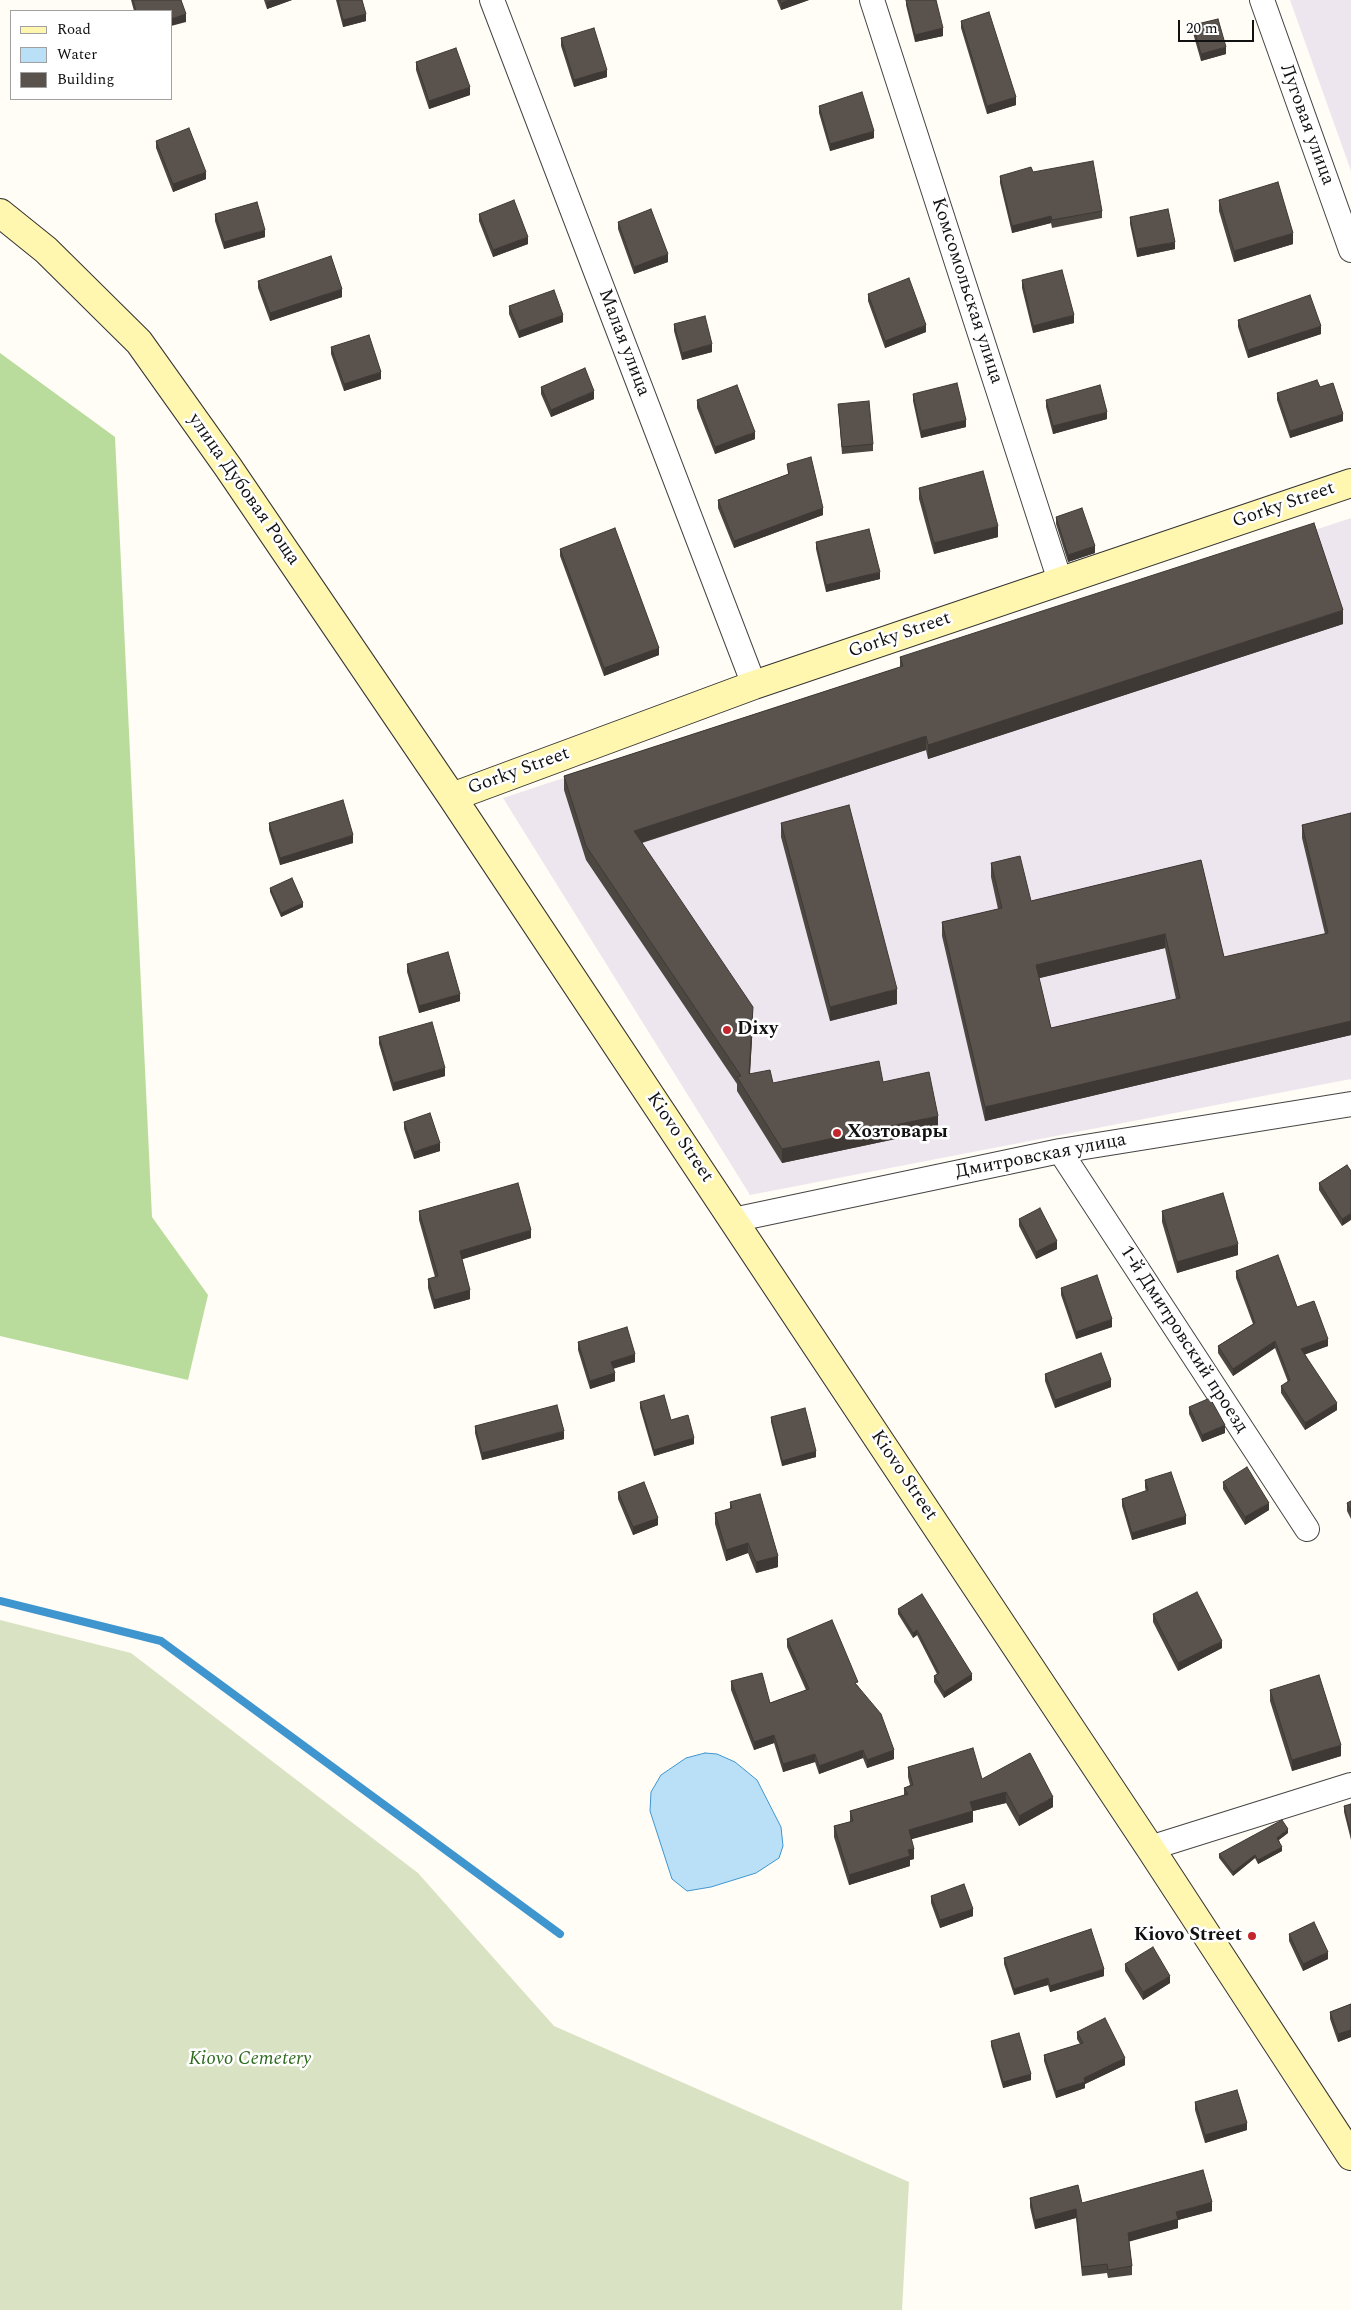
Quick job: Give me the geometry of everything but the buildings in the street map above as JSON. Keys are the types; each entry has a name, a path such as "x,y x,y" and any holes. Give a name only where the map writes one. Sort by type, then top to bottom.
{"main road":[{"name":"улица Дубовая Роща","path":"0,213 46,250 140,342 452,797"},
{"name":"Gorky Street","path":"452,797 754,685 1351,483"},
{"name":"Kiovo Street","path":"452,797 1150,1848 1351,2156"}],"street":[{"name":"Малая улица","path":"492,0 754,685"},
{"name":"Комсомольская улица","path":"872,0 1060,581"},
{"name":"Луговая улица","path":"1262,0 1351,250"},
{"name":"Дмитровская улица","path":"733,1220 1060,1151 1351,1104"},
{"name":"1-й Дмитровский проезд","path":"1060,1151 1307,1529"},
{"path":"1150,1848 1351,1785"}],"shaded area":[{"path":"1290,0 1351,0 1351,171"},
{"path":"1351,518 1351,1079 750,1195 503,798"}],"green space":[{"path":"0,353 115,437 152,1217 208,1295 188,1380 0,1336"},
{"name":"Kiovo Cemetery","path":"0,1620 131,1653 418,1873 554,2026 909,2182 902,2310 0,2310"}],"water":[{"path":"705,1753 717,1754 735,1762 757,1780 781,1827 783,1846 779,1858 756,1873 711,1887 687,1891 672,1879 650,1811 651,1792 661,1775 686,1758"}],"waterway":[{"path":"0,1601 161,1641 560,1934"}],"place":[{"name":"Dixy","path":"727,1030"},
{"name":"Хозтовары","path":"837,1133"},
{"name":"Kiovo Street","path":"1252,1936"}]}
